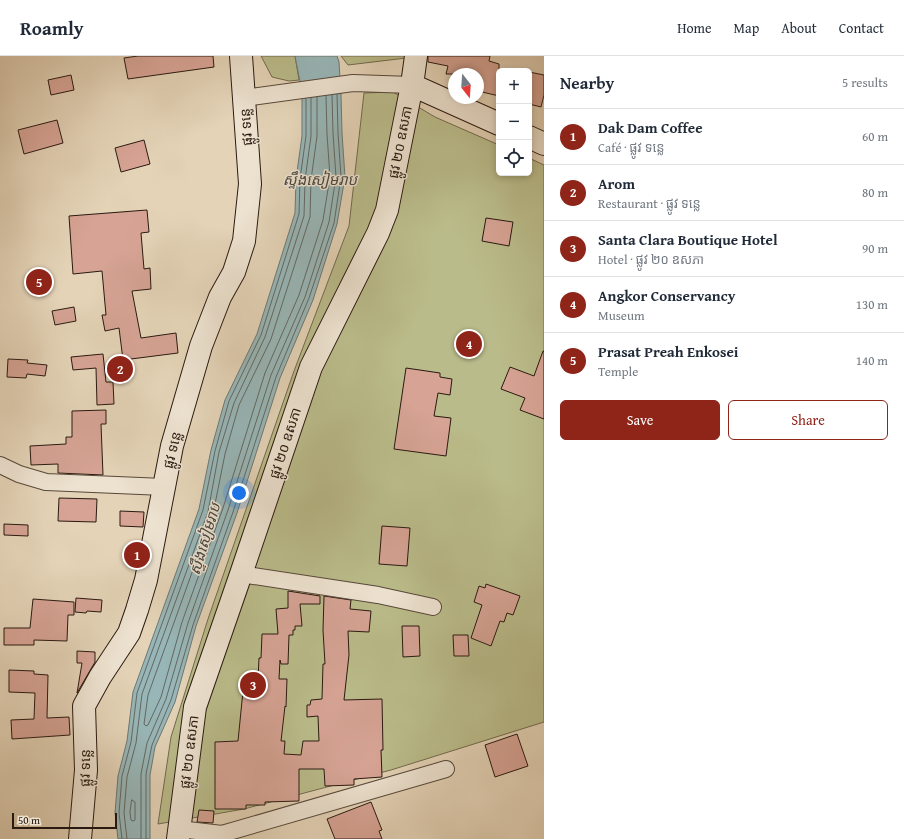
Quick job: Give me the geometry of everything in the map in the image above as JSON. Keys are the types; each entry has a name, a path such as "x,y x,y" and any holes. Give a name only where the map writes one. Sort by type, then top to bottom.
{"street":[{"name":"ផ្លូវ ទន្លេ","path":"80,839 86,770 84,706 100,677 129,633 146,580 172,446 201,346 220,297 234,272 244,241 250,184 242,56"},
{"name":"ផ្លូវ ២០ ឧសភា","path":"179,834 195,707 311,366 378,233 387,210 412,85 416,56"},
{"path":"244,98 353,83 412,85 496,123"},
{"path":"532,138 544,144"},
{"path":"0,465 19,474 46,482 164,487"},
{"path":"241,574 378,595 433,608"},
{"path":"179,834 222,834 446,769"}],"green space":[{"path":"261,56 295,56 299,80 289,81 272,77"},
{"path":"341,56 406,56 406,58 348,65"},
{"path":"393,92 435,117 496,144 496,176 532,176 532,159 544,165 544,722 391,770 244,809 158,824 171,737 208,619 294,371 349,226 364,93"}],"water":[{"name":"ស្ទឹងសៀមរាប","path":"295,56 337,56 339,62 345,177 337,224 313,300 280,378 237,513 196,626 175,702 155,747 150,775 150,839 118,839 115,813 118,776 127,741 133,692 199,509 211,450 225,400 257,334 295,213 296,179 302,136 302,92"}],"building":[{"path":"138,56 213,56 214,67 128,79 124,58"},
{"path":"428,56 490,56 489,61 499,64 499,68 496,68 496,95 484,92 484,68 448,68 448,74 446,74 448,66 428,62"},
{"path":"532,73 544,75 544,95 541,107 532,105"},
{"path":"71,75 74,90 51,95 48,80"},
{"path":"57,120 63,143 24,154 18,130"},
{"path":"144,140 150,164 121,172 115,148"},
{"path":"147,210 149,232 141,233 144,269 150,268 151,289 132,291 141,338 176,333 178,353 123,360 119,328 105,331 102,315 106,315 102,271 73,274 69,216"},
{"path":"486,218 513,222 509,246 482,241"},
{"path":"74,307 76,321 55,325 52,311"},
{"path":"543,351 544,419 520,410 525,398 501,389 510,367 534,376"},
{"path":"103,354 106,382 113,382 114,404 97,405 96,368 73,370 71,357"},
{"path":"8,359 28,360 27,363 47,365 45,376 27,374 26,378 7,377"},
{"path":"406,368 440,373 440,377 452,379 450,395 438,393 434,416 451,418 446,456 394,449"},
{"path":"106,410 106,424 101,424 103,475 58,473 58,464 31,465 30,446 66,444 66,437 72,437 72,411"},
{"path":"59,498 97,499 96,522 58,521"},
{"path":"120,511 144,512 143,527 120,526"},
{"path":"4,524 28,525 28,536 4,535"},
{"path":"382,526 410,528 407,566 379,564"},
{"path":"486,584 520,596 513,615 507,613 504,622 500,621 491,646 471,638 482,605 474,602 479,586 485,588"},
{"path":"288,591 320,596 320,604 300,604 302,626 295,626 293,635 289,635 288,664 281,664 280,660 279,679 287,679 286,707 285,706 281,741 285,741 284,754 301,755 303,741 319,741 318,716 307,717 307,705 310,705 311,700 322,699 323,664 325,664 323,630 324,596 351,600 350,609 371,611 369,632 348,631 349,655 344,700 382,699 382,777 354,779 354,785 325,786 324,769 299,769 299,801 265,802 265,805 246,805 246,809 215,809 215,742 238,741 243,691 249,692 249,678 258,679 262,634 278,634 276,609 288,608"},
{"path":"76,598 102,600 101,612 75,612"},
{"path":"33,599 74,602 74,615 68,615 67,641 34,640 34,645 4,645 4,628 30,628"},
{"path":"402,626 419,626 420,656 403,657"},
{"path":"453,635 468,635 469,656 454,656"},
{"path":"77,651 95,652 95,662 77,693 82,663 77,663"},
{"path":"9,670 34,671 34,674 48,675 47,718 69,717 70,735 12,739 11,720 34,719 35,693 9,692"},
{"path":"517,734 528,766 495,777 485,745"},
{"path":"371,802 382,830 379,831 382,839 335,839 327,819"},
{"path":"199,810 214,811 213,823 197,822"}],"place":[{"name":"Prasat Preah Enkosei","path":"39,282"},
{"name":"Angkor Conservancy","path":"469,344"},
{"name":"Arom","path":"120,369"},
{"name":"Dak Dam Coffee","path":"137,555"},
{"name":"Santa Clara Boutique Hotel","path":"253,685"}]}
